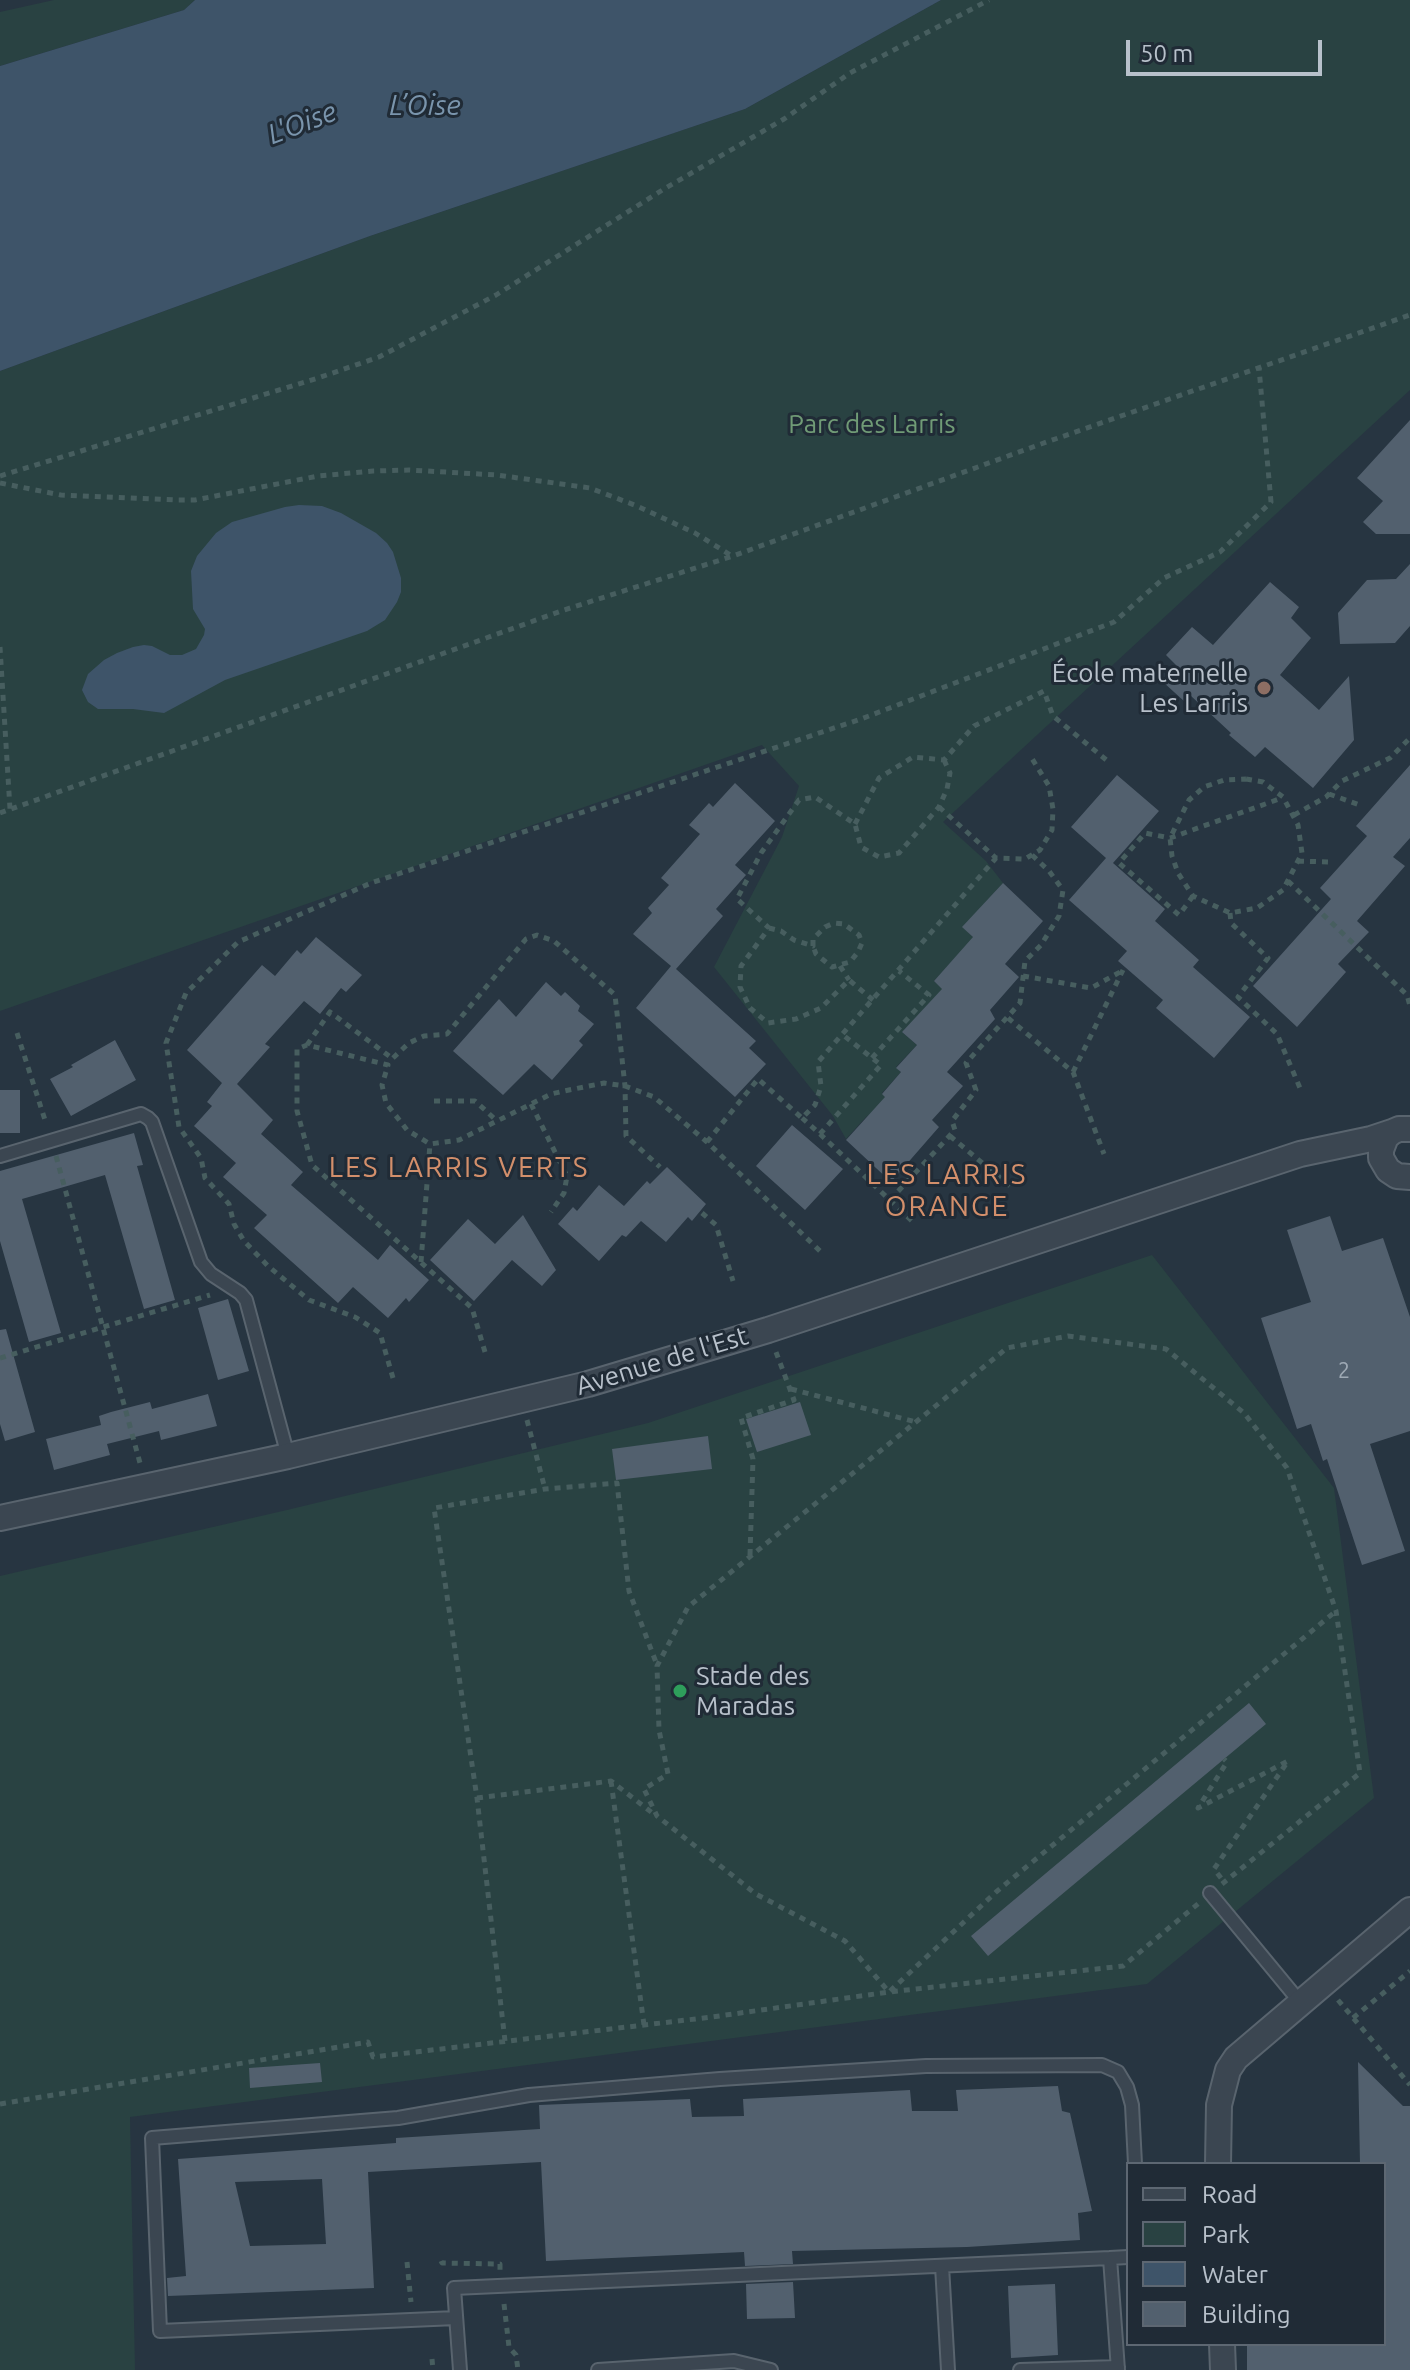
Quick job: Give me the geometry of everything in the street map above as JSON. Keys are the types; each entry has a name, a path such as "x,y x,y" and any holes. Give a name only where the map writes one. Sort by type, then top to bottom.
{"street":[{"name":"Avenue de l'Est","path":"0,1518 147,1488 523,1401 649,1366 768,1330 1103,1217 1310,1152 1371,1139 1403,1128"},
{"path":"1401,1179 1381,1158 1381,1150 1386,1137 1403,1128"},
{"name":"Avenue de l'Est","path":"1310,1152 1359,1156 1401,1179"},
{"path":"1218,2162 1219,2105 1228,2070 1248,2047 1410,1910"},
{"path":"1222,2346 1223,2370"}],"lane":[{"path":"0,1156 141,1114 152,1122 201,1262 211,1274 246,1300 288,1456"},
{"path":"1210,1893 1300,2002"},
{"path":"456,2318 160,2331 152,2138 398,2118 529,2095 704,2080 926,2066 1102,2065 1118,2072 1127,2087 1132,2105 1135,2162"},
{"path":"460,2370 454,2288 1126,2257"},
{"path":"1020,2370 1118,2368 1110,2258"},
{"path":"942,2266 948,2370"},
{"path":"598,2370 734,2361 771,2370"}],"path":[{"path":"0,476 379,357 496,295 664,189 784,119 850,73 989,0"},
{"path":"0,813 564,610 733,556 1410,315"},
{"path":"393,1378 380,1333 355,1317 309,1300 268,1266 244,1241 234,1224 229,1204 205,1178 201,1158 179,1127 166,1043 186,993 238,942 371,883 861,719 1114,622 1164,578 1220,552 1271,502 1259,368"},
{"path":"0,483 61,495 195,500 318,476 373,471 497,475 590,488 695,533 733,556"},
{"path":"0,647 10,809"},
{"path":"944,760 974,726 1044,691 1053,716 1110,763"},
{"path":"1294,815 1329,794 1342,781 1390,758 1410,738"},
{"path":"855,824 879,778 913,757 944,760"},
{"path":"939,807 996,858 1025,859 1040,850 1052,830 1053,809 1049,786 1031,757"},
{"path":"813,946 769,928 737,899 761,853 799,800 815,797 855,824 861,847 879,857 899,853 939,807 950,773 944,760"},
{"path":"1224,780 1263,782 1283,797 1294,815 1302,853 1283,890 1257,908 1230,913 1193,896 1178,873 1170,838 1189,800 1204,787 1224,780"},
{"path":"1329,794 1360,805"},
{"path":"1193,896 1179,915 1119,863 1145,833 1170,838 1283,797"},
{"path":"890,1200 955,1130 952,1121 976,1090 966,1063 1020,1003 1025,961 1041,945 1059,916 1063,890 1032,855"},
{"path":"802,1118 815,1105 821,1086 818,1062 996,858"},
{"path":"1298,861 1329,862"},
{"path":"1288,881 1408,993 1410,1006"},
{"path":"1230,913 1231,923 1268,958 1238,997 1277,1034 1300,1088"},
{"path":"834,923 852,928 862,943 850,962 832,967 816,954 813,946 813,939 834,923"},
{"path":"769,928 741,966 740,987 750,1008 768,1023 796,1019 821,1008 849,980"},
{"path":"660,1167 626,1136 625,1086 615,995 554,941 537,935 526,939 447,1034 424,1036 409,1043 388,1065 382,1085 386,1103 407,1130 430,1144 459,1140 551,1094 604,1083 625,1086 654,1097 707,1142 821,1252"},
{"path":"840,966 849,980 873,1000"},
{"path":"1023,976 1091,988 1123,970 1073,1072"},
{"path":"872,1058 929,995 899,971"},
{"path":"393,1058 330,1012 307,1045 297,1049 297,1111 312,1165 472,1308 485,1352"},
{"path":"1008,1018 1073,1072 1104,1154"},
{"path":"17,1033 52,1140 147,1488"},
{"path":"820,1134 881,1065 843,1035"},
{"path":"307,1045 388,1065"},
{"path":"707,1142 758,1079 912,1221"},
{"path":"434,1101 475,1101 496,1120"},
{"path":"531,1104 567,1176 564,1193 551,1212"},
{"path":"950,1136 1010,1186"},
{"path":"421,1263 430,1144"},
{"path":"702,1213 716,1225 733,1281"},
{"path":"0,1358 233,1288"},
{"path":"750,1556 753,1459 741,1418 794,1400 768,1330"},
{"path":"0,2104 368,2042 373,2057 1123,1966 1360,1773 1336,1611 1287,1468 1244,1413 1166,1349 1068,1336 1007,1348 688,1607 657,1666"},
{"path":"790,1389 916,1422"},
{"path":"523,1401 545,1489"},
{"path":"505,2041 477,1798 434,1508 545,1489 617,1483 629,1591 657,1666 659,1730 668,1774 644,1789 657,1816"},
{"path":"889,1992 996,1892 1336,1611"},
{"path":"1224,1759 1227,1762 1198,1808 1288,1761 1214,1869 1224,1882"},
{"path":"477,1798 611,1781 756,1894 845,1941 889,1992"},
{"path":"611,1781 644,2025"},
{"path":"1353,2018 1410,1971"},
{"path":"1324,1983 1410,2085"},
{"path":"441,2261 500,2264 509,2347 516,2355 518,2370"},
{"path":"407,2262 413,2320"},
{"path":"432,2359 433,2370"}],"green space":[{"path":"54,0 195,0 184,10 0,66 0,12"},
{"name":"Parc des Larris","path":"941,0 1410,0 1410,390 943,822 986,861 1003,883 963,927 977,941 953,960 934,981 946,992 902,1032 917,1045 896,1067 901,1072 882,1093 890,1101 866,1117 846,1139 833,1116 714,967 782,837 799,786 762,745 0,1011 0,371 370,236 745,109"},
{"name":"Stade des Maradas","path":"1152,1255 1334,1488 1374,1798 1147,1984 130,2117 135,2370 0,2370 0,1576 648,1423"}],"water":[{"path":"195,0 941,0 745,109 370,236 0,371 0,66 184,10"},
{"path":"299,505 322,506 341,513 387,543 401,578 401,592 385,620 367,631 225,680 164,713 98,709 88,702 82,690 88,674 117,653 144,645 170,655 182,655 196,649 205,629 193,609 191,571 197,556 216,533 232,522"}],"building":[{"path":"1410,420 1410,534 1376,534 1363,522 1383,501 1357,478"},
{"path":"1410,564 1410,626 1395,643 1340,644 1338,613 1367,580 1396,579"},
{"path":"1270,582 1299,607 1291,618 1311,638 1280,675 1319,710 1349,676 1354,740 1313,788 1265,747 1255,757 1191,696 1185,702 1163,682 1176,665 1166,655 1192,627 1213,645"},
{"path":"1410,765 1410,838 1393,857 1405,866 1357,921 1369,932 1338,964 1346,972 1297,1027 1253,986 1331,899 1320,888 1367,836 1356,826"},
{"path":"1117,775 1159,811 1113,863 1165,909 1155,921 1199,960 1193,967 1250,1017 1214,1058 1156,1008 1163,1000 1118,961 1127,951 1069,900 1106,858 1071,827"},
{"path":"735,783 775,821 735,865 746,875 716,909 723,916 676,969 756,1041 749,1048 766,1064 735,1097 636,1008 671,966 633,934 652,913 648,908 669,885 661,878 700,834 689,825 709,803 713,807"},
{"path":"1003,883 1043,921 1005,964 1019,977 990,1010 995,1019 947,1072 963,1086 932,1120 939,1127 891,1182 846,1140 885,1097 882,1094 901,1072 896,1068 917,1045 902,1032 942,989 934,981 973,937 962,927"},
{"path":"316,937 362,975 346,992 341,988 320,1014 304,1001 265,1044 270,1047 237,1084 273,1120 261,1134 303,1172 291,1185 378,1260 390,1245 429,1280 409,1302 406,1298 388,1318 353,1287 338,1303 254,1228 267,1215 223,1177 236,1163 194,1126 212,1106 207,1102 222,1083 187,1050 262,965 275,976 297,950 301,954"},
{"path":"546,982 561,996 565,992 580,1006 578,1011 594,1024 579,1041 583,1045 552,1080 534,1064 503,1095 453,1051 499,999 516,1017"},
{"path":"115,1040 136,1080 71,1116 50,1079"},
{"path":"0,1090 20,1090 20,1133 0,1133"},
{"path":"792,1125 843,1169 805,1210 756,1166"},
{"path":"134,1133 143,1165 137,1166 175,1300 144,1309 105,1175 22,1199 61,1333 29,1342 0,1241 0,1171"},
{"path":"667,1167 706,1204 692,1221 688,1217 666,1242 641,1221 626,1237 622,1235 599,1261 558,1224 573,1207 577,1211 599,1185 624,1206 647,1181 650,1184"},
{"path":"523,1215 556,1270 542,1286 512,1260 474,1301 430,1260 468,1219 495,1244"},
{"path":"1330,1216 1342,1251 1383,1238 1410,1317 1410,1431 1370,1444 1405,1551 1362,1565 1327,1459 1323,1461 1311,1424 1297,1429 1261,1318 1311,1302 1287,1230"},
{"path":"228,1299 249,1371 218,1380 198,1308"},
{"path":"6,1329 35,1432 5,1441 0,1424 0,1330"},
{"path":"208,1394 217,1426 161,1440 159,1431 107,1444 110,1455 54,1470 46,1439 101,1425 99,1416 111,1412 150,1402 152,1409"},
{"path":"800,1402 811,1435 757,1452 746,1419"},
{"path":"708,1436 712,1469 616,1480 612,1449"},
{"path":"1249,1703 1266,1724 988,1956 971,1936"},
{"path":"1358,2062 1403,2106 1410,2106 1410,2370 1247,2370 1247,2346 1386,2346 1386,2162 1360,2162"},
{"path":"320,2063 322,2082 250,2088 249,2068"},
{"path":"1058,2086 1062,2111 1070,2113 1092,2211 1078,2213 1080,2240 967,2247 792,2251 793,2264 745,2266 744,2252 546,2261 541,2162 368,2172 374,2288 168,2296 167,2278 186,2276 178,2159 396,2143 396,2138 540,2129 539,2105 690,2099 692,2117 744,2116 743,2099 910,2090 912,2111 958,2111 956,2090","holes":["322,2179 326,2244 250,2246 235,2182"]},
{"path":"793,2282 795,2318 747,2319 746,2284"},
{"path":"1055,2284 1058,2355 1011,2358 1008,2286"}],"place":[{"name":"École maternelle Les Larris","path":"1264,688"},
{"name":"Stade des Maradas","path":"680,1691"}],"district":[{"name":"LES LARRIS VERTS","path":"459,1168"},
{"name":"LES LARRIS ORANGE","path":"947,1191"}],"water label":[{"name":"L’Oise","path":"425,106"},
{"name":"L'Oise","path":"302,123"}]}
